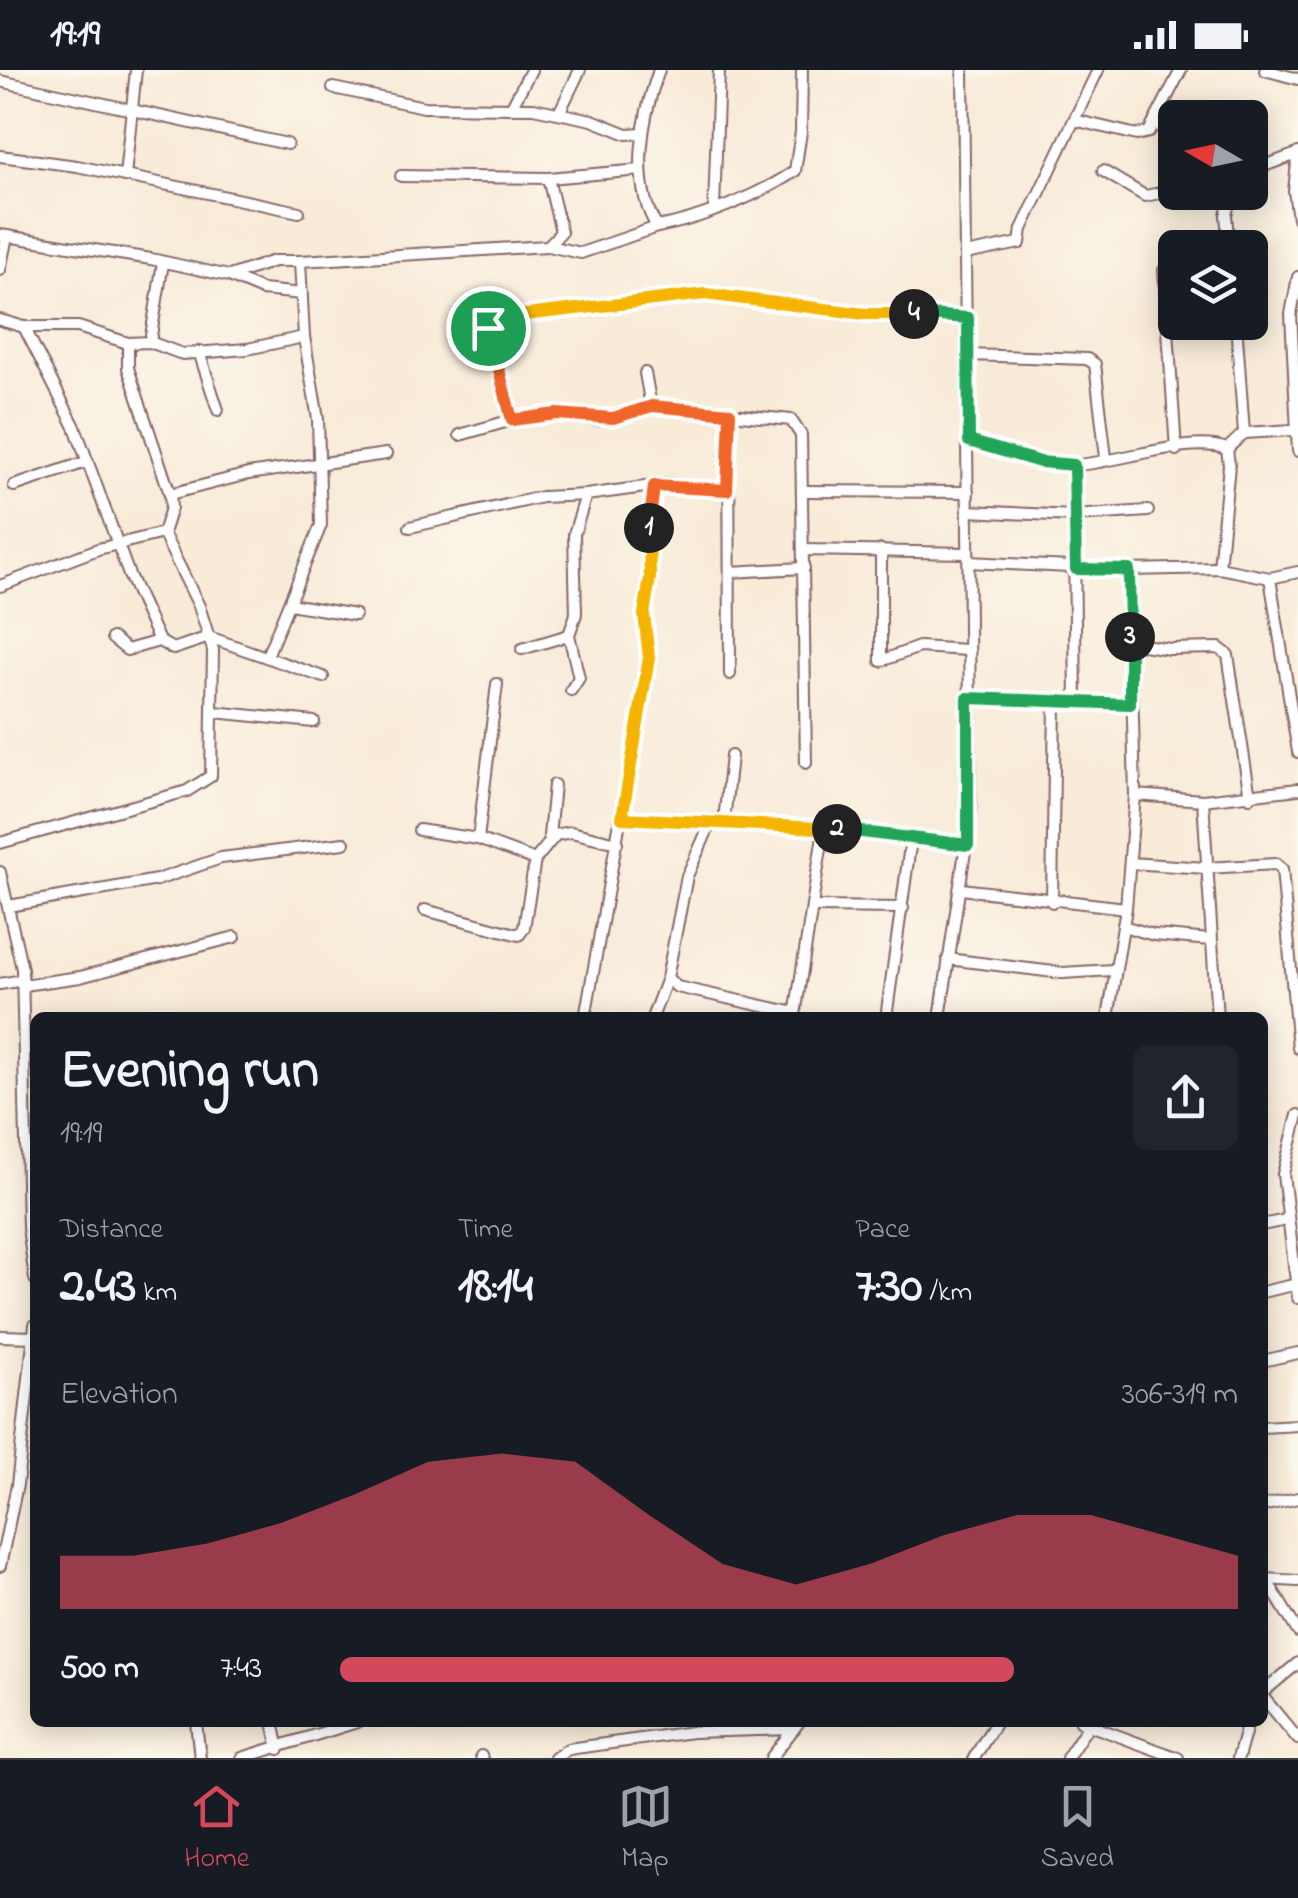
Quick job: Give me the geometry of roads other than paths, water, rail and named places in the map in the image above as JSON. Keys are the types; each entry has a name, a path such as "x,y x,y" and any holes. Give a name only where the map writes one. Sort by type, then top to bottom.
{"street":[{"path":"125,176 136,70"},
{"path":"512,106 531,70"},
{"path":"560,113 580,70"},
{"path":"658,227 650,214 641,170 643,133 659,70"},
{"path":"714,208 720,70"},
{"path":"229,276 274,261 548,246 581,253 658,227 706,216 714,208 773,185 795,171 801,132 802,70"},
{"path":"941,1012 968,845 969,441 964,70"},
{"path":"965,254 1020,242 1022,229 1098,70"},
{"path":"1074,120 1137,135 1156,124 1181,70"},
{"path":"1265,70 1298,80"},
{"path":"0,81 288,144"},
{"path":"333,88 382,94 424,107 512,106 560,113 627,134 643,133"},
{"path":"1268,165 1298,154 1298,218"},
{"path":"0,156 125,176 299,212"},
{"path":"401,176 548,178 641,170"},
{"path":"1104,170 1145,196 1158,193"},
{"path":"548,178 560,232 548,246"},
{"path":"0,270 4,236 163,263 229,276 262,290 302,294"},
{"path":"267,656 321,525 318,419 304,337 300,260"},
{"path":"150,342 163,263"},
{"path":"1298,278 1291,314 1298,452"},
{"path":"512,420 488,335 491,319 705,294 865,314 968,318"},
{"path":"0,320 24,327 78,327 128,343 150,342 182,354 247,350 304,337"},
{"path":"24,327 76,426 129,575 159,641 173,649 209,637 323,677"},
{"path":"1172,340 1176,450"},
{"path":"1237,340 1244,433"},
{"path":"0,843 204,784 210,776 214,712 209,637 163,532 171,508 170,494 128,368 128,343"},
{"path":"199,352 218,410"},
{"path":"968,355 1087,359 1096,364 1106,458"},
{"path":"645,373 652,406"},
{"path":"460,435 512,420 556,414 613,418 652,406 791,420 801,436 806,763"},
{"path":"730,413 730,674"},
{"path":"969,441 1040,462 1074,465 1176,450 1226,449 1244,433 1294,430"},
{"path":"1219,568 1229,465 1226,449"},
{"path":"170,494 248,474 386,454"},
{"path":"14,486 86,462"},
{"path":"1074,465 1076,703"},
{"path":"410,526 542,496 654,486 727,490"},
{"path":"586,1012 649,658 644,614 654,486"},
{"path":"803,491 968,492"},
{"path":"570,690 580,678 568,635 576,614 574,534 586,495"},
{"path":"968,511 1074,516 1148,510"},
{"path":"0,586 163,532"},
{"path":"804,550 881,550 1076,569 1219,568 1270,578 1298,572"},
{"path":"881,550 881,660 919,648 966,650"},
{"path":"730,572 804,568"},
{"path":"1108,1012 1112,970 1126,908 1135,795 1129,570"},
{"path":"1270,578 1298,752"},
{"path":"290,604 355,615"},
{"path":"522,649 568,635"},
{"path":"112,638 128,650 159,641"},
{"path":"1130,643 1220,648 1228,655 1250,797"},
{"path":"478,839 497,684"},
{"path":"968,698 1130,704"},
{"path":"1052,902 1056,702"},
{"path":"214,712 314,722"},
{"path":"654,1012 666,978 687,876 718,821 732,756"},
{"path":"554,785 548,833 554,837"},
{"path":"1135,795 1203,800 1298,789"},
{"path":"1203,800 1216,1012"},
{"path":"622,818 824,828 968,845"},
{"path":"795,1012 824,828"},
{"path":"419,830 478,839 536,860"},
{"path":"425,910 519,935 524,928 536,860 554,837 571,832 617,843"},
{"path":"887,1012 911,839"},
{"path":"9,906 153,881 221,858 344,843"},
{"path":"1130,862 1206,868 1276,864 1291,876 1284,926 1298,1048"},
{"path":"0,872 23,983 29,1053 30,1241"},
{"path":"960,889 1126,908"},
{"path":"812,906 903,908"},
{"path":"1123,926 1171,938 1210,940"},
{"path":"0,984 80,977 236,937"},
{"path":"948,959 1062,973 1112,970"},
{"path":"666,978 677,987 782,1012"},
{"path":"1298,1116 1284,1174 1286,1220 1298,1298"},
{"path":"1268,1223 1286,1220"},
{"path":"1268,1291 1297,1284"},
{"path":"0,1336 30,1336"},
{"path":"1268,1359 1298,1353"},
{"path":"0,1566 18,1485 30,1373"},
{"path":"1268,1427 1298,1425"},
{"path":"1268,1505 1298,1498"},
{"path":"1268,1579 1298,1580"},
{"path":"1268,1585 1298,1632"},
{"path":"1268,1690 1298,1664"},
{"path":"1268,1702 1298,1739"},
{"path":"197,1727 200,1758"},
{"path":"274,1727 278,1748"},
{"path":"242,1758 343,1727"},
{"path":"555,1758 568,1748 671,1734 780,1727"},
{"path":"771,1758 795,1727"},
{"path":"974,1758 993,1727"},
{"path":"1067,1758 1082,1727"},
{"path":"1092,1727 1178,1758"},
{"path":"1238,1758 1247,1727"}]}
